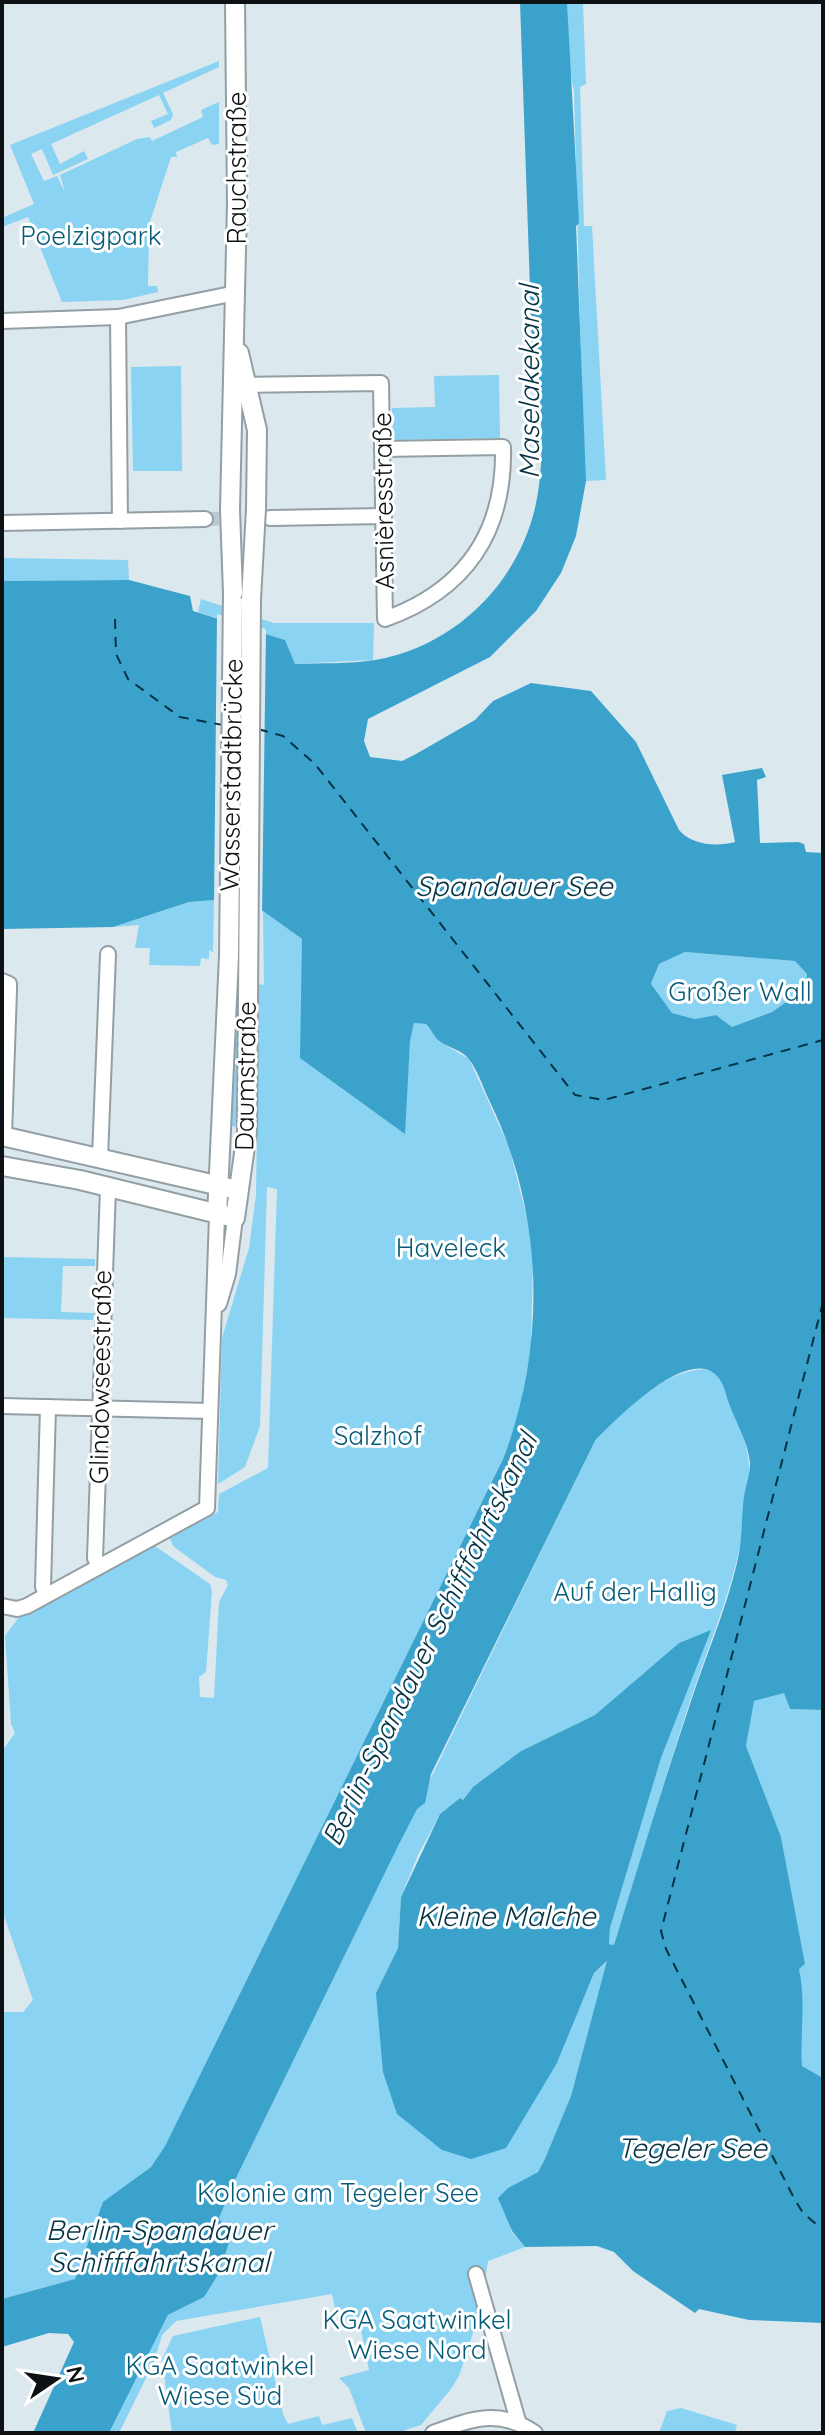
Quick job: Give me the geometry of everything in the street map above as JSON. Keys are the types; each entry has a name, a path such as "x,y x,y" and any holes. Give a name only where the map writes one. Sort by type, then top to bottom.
{"main road":[{"name":"Rauchstraße","path":"235,2 236,335 240,385 230,510 242,596"},
{"name":"Rauchstraße","path":"240,385 257,430 263,514 242,596"},
{"name":"Wasserstadtbrücke","path":"238,958 242,596"},
{"name":"Daumstraße","path":"226,1217 219,1185 238,958"},
{"name":"Daumstraße","path":"226,1217 240,1191 247,1132 238,958"},
{"name":"Daumstraße","path":"3,1136 240,1191"},
{"path":"2,1166 226,1217"},
{"path":"150,1198 157,1172"}],"street":[{"path":"2,321 118,317 236,293"},
{"path":"118,317 120,521"},
{"name":"Asnièresstraße","path":"240,385 381,383 382,449 384,516 385,619 434,596 473,559 490,528 500,499 503,447 382,449"},
{"path":"263,514 384,516"},
{"path":"2,523 205,519"},
{"path":"100,1158 108,954"},
{"path":"2,981 9,984 3,1136"},
{"name":"Glindowseestraße","path":"99,1565 95,1558 108,1188"},
{"path":"2,1606 17,1609 207,1508 213,1328 226,1217"},
{"path":"2,1406 210,1411"},
{"path":"47,1594 43,1587 48,1407"},
{"path":"476,2274 518,2421"},
{"path":"433,2433 479,2417 518,2421 535,2433"}],"green space":[{"path":"567,2 583,2 586,84 580,87 584,226 592,226 606,480 586,481 584,477 574,90 570,73"},
{"name":"Poelzigpark","path":"219,61 219,67 163,93 173,114 171,120 154,128 151,121 168,114 159,95 51,144 60,164 84,151 88,159 53,175 42,149 31,154 44,181 57,176 65,192 60,175 137,139 150,137 152,141 203,117 201,110 219,102 219,144 212,145 208,138 176,152 177,157 171,157 149,225 148,286 157,286 158,292 123,300 62,302 28,217 2,227 2,218 34,204 10,145"},
{"path":"181,366 182,471 133,471 131,367"},
{"path":"499,375 500,438 393,440 392,408 435,407 434,376"},
{"path":"2,558 128,560 129,580 2,581"},
{"path":"201,599 274,623 374,623 373,660 295,664 285,640 198,612"},
{"path":"214,900 213,952 209,950 209,959 201,958 200,966 149,965 150,948 135,948 139,925 113,927 189,902"},
{"path":"263,911 302,939 304,960 404,1134 414,1023 426,1024 440,1042 469,1059 509,1147 529,1226 533,1261 531,1347 520,1410 503,1459 165,2146 151,2167 103,2203 75,2279 2,2299 2,2012 23,2012 33,2000 2,1910 2,1751 15,1733 11,1724 5,1636 19,1617 155,1546 210,1584 206,1672 199,1677 200,1697 214,1698 219,1602 228,1585 226,1580 215,1577 173,1546 170,1538 218,1512 219,1494 268,1468 277,1189 267,1187 260,1426 245,1467 218,1484 222,1338 249,1248 256,1195 259,984 264,985"},
{"name":"Großer Wall","path":"685,952 795,961 807,974 805,990 772,1012 732,1027 716,1015 695,1019 672,1013 651,985 659,964"},
{"path":"233,966 244,969 238,1127 230,1126"},
{"path":"2,1257 95,1259 95,1266 63,1266 61,1312 94,1313 93,1320 2,1318"},
{"path":"703,1369 721,1374 746,1445 749,1467 744,1528 730,1586 690,1701 614,1945 609,1944 610,1928 661,1758 710,1631 679,1643 595,1715 521,1751 473,1787 463,1800 460,1798 440,1814 418,1855 401,1897 398,1948 376,1993 557,2063 594,1973 608,1961 571,2096 544,2161 538,2172 508,2188 511,2231 525,2247 488,2261 480,2312 459,2376 421,2425 397,2433 366,2433 349,2388 339,2378 369,2370 360,2325 339,2328 332,2294 176,2321 162,2335 154,2362 119,2433 109,2433 168,2315 194,2302 230,2240 219,2218 236,2178 595,1441 643,1395 671,1378"},
{"path":"784,1692 790,1709 823,1710 823,2078 802,2066 799,1968 805,1964 781,1837 746,1747 753,1701"},
{"name":"KGA Saatwinkel Wiese Süd","path":"260,2317 288,2424 319,2416 322,2425 352,2418 358,2433 172,2433 162,2359 173,2336"},
{"path":"681,2408 737,2425 735,2433 659,2433 667,2411"}],"water":[{"path":"520,2 567,2 579,223 576,226 586,481 576,536 561,573 536,611 490,657 368,719 364,741 370,757 402,761 475,720 493,701 531,683 591,691 636,742 684,835 705,844 735,842 722,775 762,768 766,777 757,780 760,843 798,842 804,844 806,852 823,853 823,1710 790,1709 784,1693 754,1701 746,1746 781,1837 805,1964 799,1969 802,2066 823,2078 823,2323 749,2320 699,2309 695,2313 633,2271 614,2252 597,2246 525,2247 512,2231 498,2198 508,2188 538,2172 544,2161 571,2096 607,1961 594,1973 557,2063 506,2148 471,2159 442,2150 397,2114 383,2072 376,1993 398,1948 401,1897 440,1814 460,1798 463,1800 473,1787 521,1751 595,1715 679,1643 711,1630 661,1758 610,1928 609,1944 614,1945 739,1554 749,1454 716,1375 701,1369 682,1372 662,1383 622,1414 595,1441 431,1774 425,1803 417,1809 399,1844 236,2178 219,2218 230,2239 219,2273 204,2297 168,2315 109,2433 33,2433 74,2342 68,2334 49,2333 2,2347 2,2299 75,2279 103,2202 151,2167 165,2146 503,1459 527,1371 533,1279 521,1189 508,1145 472,1063 462,1053 439,1041 426,1024 414,1023 410,1041 405,1134 300,1058 302,939 263,911 214,900 189,902 113,927 2,929 2,581 129,580 190,596 193,611 285,640 295,664 375,660 407,652 436,639 486,600 506,575 521,547 533,517 540,471 539,375 533,374","holes":["685,952 795,961 807,974 805,989 772,1012 732,1027 716,1015 695,1019 672,1013 651,984 659,964"]}],"pier":[{"path":"217,614 266,629 262,915 214,904"}],"ferry route":[{"path":"115,619 116,654 128,679 180,717 223,725"},
{"path":"258,729 283,736 315,764 575,1095 604,1100 823,1040"},
{"path":"823,1302 661,1931 666,1949 795,2200 803,2213 823,2230"}],"tunnel":[{"path":"205,519 265,518"}],"water label":[{"name":"Maselakekanal","path":"528,382"},
{"name":"Spandauer See","path":"514,885"},
{"name":"Berlin-Spandauer Schifffahrtskanal","path":"429,1639"},
{"name":"Kleine Malche","path":"506,1915"},
{"name":"Tegeler See","path":"692,2147"},
{"name":"Berlin-Spandauer Schifffahrtskanal","path":"159,2245"}],"park label":[{"name":"Haveleck","path":"451,1247"},
{"name":"Salzhof","path":"378,1435"},
{"name":"Auf der Hallig","path":"635,1591"},
{"name":"Kolonie am Tegeler See","path":"338,2192"},
{"name":"KGA Saatwinkel Wiese Nord","path":"417,2334"}]}
